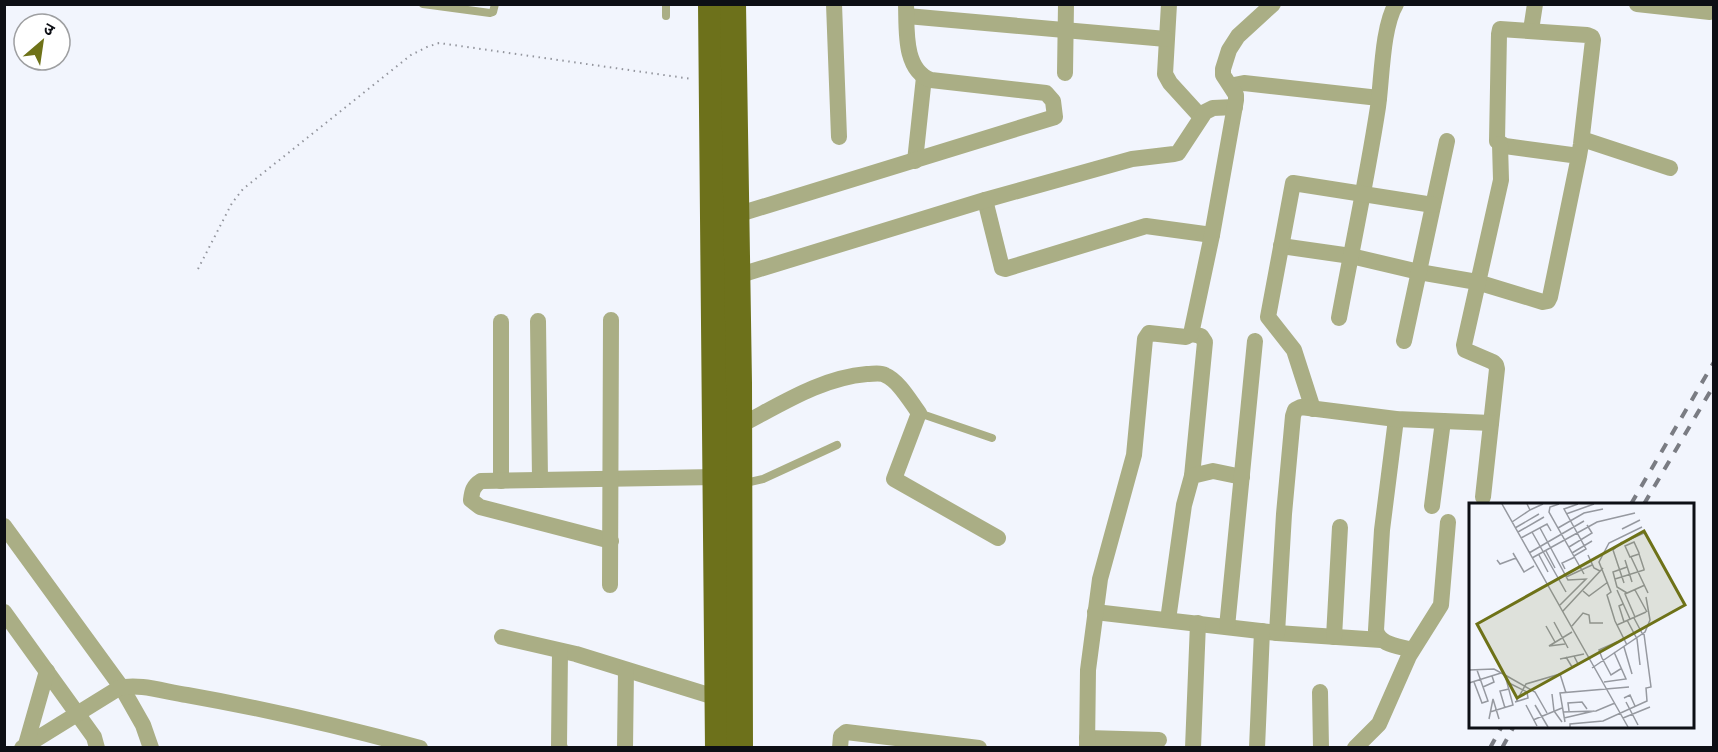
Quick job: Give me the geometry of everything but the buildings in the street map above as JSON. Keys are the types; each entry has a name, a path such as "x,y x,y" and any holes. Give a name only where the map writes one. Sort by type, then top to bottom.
{"main road":[{"path":"711,4 712,82 740,747"},
{"path":"718,747 717,698 728,481 739,426 733,4"}],"street":[{"path":"834,4 839,137"},
{"path":"1065,73 1066,4"},
{"path":"1169,4 1164,68 1166,78 1201,117"},
{"path":"1191,334 1212,235 1235,106 1236,94 1223,75 1223,69 1232,42 1273,4"},
{"path":"1339,318 1363,195 1389,19 1396,4"},
{"path":"1531,30 1535,4"},
{"path":"1637,4 1710,12"},
{"path":"736,215 1052,119 1056,113 1053,101 1046,93 931,80 924,77 913,63 909,48 907,10 1066,30 1166,39"},
{"path":"1281,246 1351,256 1419,272 1478,282 1543,302 1548,301 1581,148 1592,37 1500,29 1497,141 1500,144 1501,180 1478,282 1464,345 1465,350 1469,353 1496,365 1483,497"},
{"path":"915,161 924,77"},
{"path":"1233,89 1234,85 1244,83 1379,98"},
{"path":"737,276 985,200 1132,159 1178,153 1201,117 1213,108 1235,106"},
{"path":"1404,341 1447,141"},
{"path":"1500,144 1581,148 1670,168"},
{"path":"1313,409 1294,350 1268,317 1293,183 1433,205"},
{"path":"985,200 1002,268 1005,269 1146,226 1212,235"},
{"path":"538,321 540,480"},
{"path":"610,585 611,321"},
{"path":"501,322 501,481"},
{"path":"1159,740 1087,743 1088,670 1102,569 1134,456 1147,335 1154,333 1186,337 1191,334 1201,336 1205,342 1192,476 1184,506 1168,620"},
{"path":"1227,627 1256,341"},
{"path":"739,426 823,383 857,375 881,373 893,379 919,412 894,479 998,538"},
{"path":"1257,747 1295,410 1301,407 1396,419 1491,423"},
{"path":"1381,640 1376,630 1381,539 1396,419"},
{"path":"1432,506 1443,421"},
{"path":"1192,476 1213,471 1242,477"},
{"path":"611,541 475,504 471,500 472,490 481,481 612,479 728,481"},
{"path":"1355,747 1379,724 1412,650 1442,605 1448,522"},
{"path":"4,526 122,688 143,724 151,747"},
{"path":"1334,637 1340,527"},
{"path":"4,612 93,737 97,747"},
{"path":"1095,612 1270,632 1381,640 1412,650"},
{"path":"1193,747 1198,623"},
{"path":"502,637 560,651 717,698"},
{"path":"560,651 559,746 561,747"},
{"path":"625,747 626,670"},
{"path":"25,747 47,671"},
{"path":"25,747 76,713 122,688 136,687 237,704 349,728 420,747"},
{"path":"1320,692 1320,747"},
{"path":"840,747 841,736 846,732 979,747"}],"lane":[{"path":"423,4 490,13 493,12 495,4"},
{"path":"666,4 666,16"},
{"path":"919,412 992,438"},
{"path":"728,481 763,479 837,445"}],"path":[{"path":"198,269 232,203 243,189 411,55 427,47 439,43 712,82"}],"railway":[{"path":"1632,503 1714,362"},
{"path":"1645,503 1714,385"},
{"path":"1490,748 1501,728"},
{"path":"1502,748 1513,728"}]}
